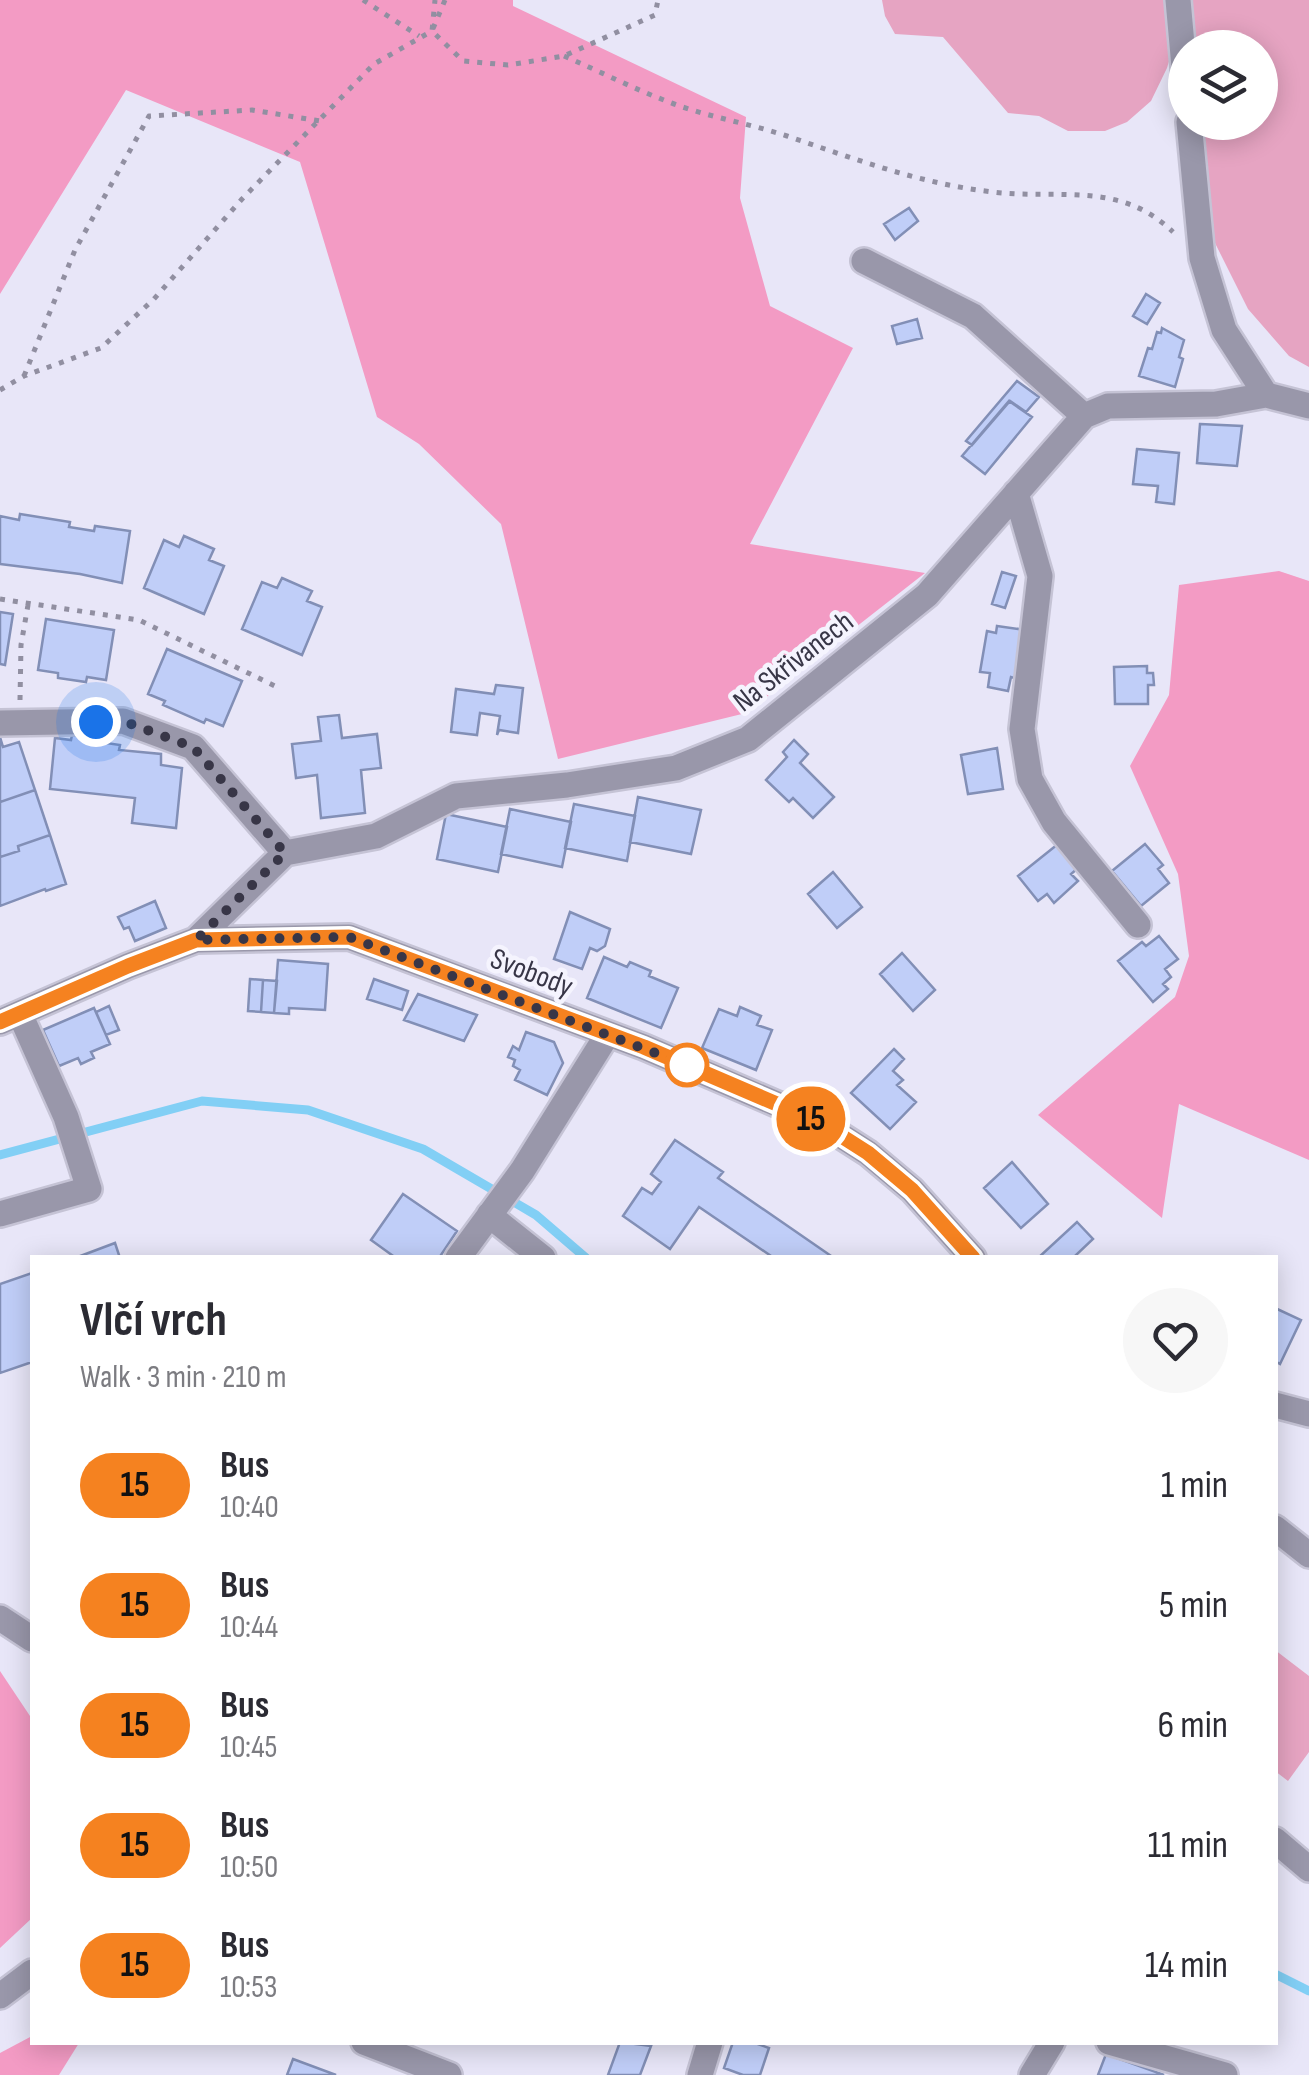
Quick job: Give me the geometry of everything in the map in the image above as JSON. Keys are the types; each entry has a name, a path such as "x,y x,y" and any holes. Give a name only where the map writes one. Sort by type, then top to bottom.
{"street":[{"path":"1178,0 1181,30"},
{"path":"1191,140 1202,258 1224,330 1266,395"},
{"path":"864,261 973,316 1084,416 1108,406 1216,404 1266,395 1309,406"},
{"name":"Na Skřivanech","path":"285,853 376,836 456,796 567,786 676,768 748,739 928,595 1084,416"},
{"path":"1016,493 1040,576 1022,729 1030,778 1054,822 1138,925"},
{"path":"10,723 123,721 193,747 285,853 196,940"},
{"name":"Svobody","path":"0,1214 89,1189 66,1118 16,1025 196,940 349,937 644,1047 821,1123 868,1153 912,1190 970,1255"},
{"path":"460,1255 522,1171 607,1035"},
{"path":"493,1210 541,1255"},
{"path":"1278,1406 1309,1414"},
{"path":"1278,1530 1309,1555"},
{"path":"0,1618 30,1638"},
{"path":"1278,1843 1309,1869"},
{"path":"0,1996 30,1974"},
{"path":"372,2045 449,2075"},
{"path":"700,2075 709,2045"},
{"path":"1032,2075 1050,2045"},
{"path":"1120,2045 1225,2075"}],"path":[{"path":"362,0 419,36"},
{"path":"432,32 436,0"},
{"path":"432,32 445,0"},
{"path":"432,32 462,61 508,65 564,56 655,15 658,0"},
{"path":"0,390 24,376 101,348 154,299 242,200 374,64 432,32"},
{"path":"564,56 670,103 782,134 896,174 994,192 1072,194 1134,204 1160,219 1202,258"},
{"path":"24,376 75,250 149,116 252,110 320,122"},
{"path":"0,598 139,620 277,686"},
{"path":"10,723 28,605"}],"shaded area":[{"path":"0,0 513,0 513,6 746,117 740,198 770,306 853,348 750,544 925,573 746,713 558,759 501,524 419,444 377,417 300,162 126,90 0,294"},
{"path":"882,0 1173,0 1168,65 1151,101 1127,122 1105,131 1068,131 1039,116 1008,113 943,37 895,34"},
{"path":"1191,0 1309,0 1309,367 1289,356 1248,309 1215,243 1205,140 1278,140 1278,30 1194,30"},
{"path":"1279,571 1309,581 1309,1160 1179,1104 1162,1218 1038,1115 1175,997 1189,956 1178,874 1130,766 1169,695 1179,585"},
{"path":"1278,1652 1309,1676 1309,1752 1288,1781 1278,1773"},
{"path":"0,1671 30,1716 30,1920 0,1948"},
{"path":"30,2037 30,2045 78,2045 59,2075 0,2075 0,2053"}],"building":[{"path":"909,208 918,221 895,240 884,224"},
{"path":"1146,294 1160,303 1147,324 1133,316"},
{"path":"917,319 922,338 897,344 892,326"},
{"path":"1162,328 1184,340 1175,387 1139,376 1148,348 1152,349"},
{"path":"1017,381 1039,397 1026,412 1010,401 972,445 966,441"},
{"path":"1009,401 1032,417 985,474 962,456"},
{"path":"1200,424 1242,426 1237,466 1197,463"},
{"path":"1137,449 1179,453 1174,504 1156,502 1158,486 1133,484"},
{"path":"20,514 70,522 69,527 94,531 95,526 130,531 122,583 0,564 0,516 19,520"},
{"path":"184,536 214,549 209,560 224,566 204,614 144,588 164,540 179,547"},
{"path":"1002,572 1016,576 1005,608 992,604"},
{"path":"282,578 312,591 307,601 322,607 302,655 242,629 262,582 277,588"},
{"path":"0,612 13,614 5,665 0,664"},
{"path":"46,619 114,630 106,680 58,678 58,673 38,670"},
{"path":"997,626 1026,630 1018,679 1011,677 1008,691 988,687 990,673 980,672 987,631 996,633"},
{"path":"167,649 242,681 223,726 206,719 204,723 148,694"},
{"path":"1147,666 1147,673 1153,673 1154,685 1148,685 1148,704 1115,704 1114,667"},
{"path":"496,685 523,688 518,733 499,730 497,735 500,716 480,713 477,735 451,732 456,689 494,694"},
{"path":"339,715 342,738 377,734 381,768 361,770 365,813 321,818 317,775 296,778 292,744 321,741 318,717"},
{"path":"72,735 99,738 99,742 120,745 119,750 161,754 161,765 182,768 176,828 132,823 135,798 50,789 55,738 71,740"},
{"path":"0,737 3,747 19,742 35,790 0,802"},
{"path":"794,740 808,754 800,763 834,797 813,818 766,780 787,757 783,752"},
{"path":"997,748 1003,789 968,794 961,755"},
{"path":"35,790 50,835 0,857 0,802"},
{"path":"638,797 701,810 691,854 630,842"},
{"path":"574,804 635,816 627,861 565,848"},
{"path":"510,809 571,822 562,867 501,854"},
{"path":"446,814 507,827 498,872 437,859"},
{"path":"50,835 66,884 0,906 0,857"},
{"path":"1058,844 1078,868 1071,874 1078,881 1054,903 1047,894 1038,901 1018,876"},
{"path":"1145,844 1163,865 1158,869 1169,883 1141,906 1112,871"},
{"path":"833,872 862,907 837,928 808,894"},
{"path":"155,901 166,928 135,941 129,927 124,929 118,917"},
{"path":"570,912 610,929 605,946 597,951 590,948 582,969 554,959"},
{"path":"1159,936 1178,959 1165,969 1171,977 1163,984 1168,989 1153,1002 1118,961 1142,942 1146,946"},
{"path":"902,953 935,990 913,1011 880,974"},
{"path":"604,957 627,967 630,962 651,971 649,976 678,988 661,1028 587,998"},
{"path":"278,960 328,964 325,1010 289,1008 289,1014 274,1013"},
{"path":"250,979 263,980 261,1012 248,1011"},
{"path":"374,979 408,991 402,1010 367,999"},
{"path":"263,980 277,981 274,1013 261,1012"},
{"path":"418,994 477,1015 464,1041 404,1020"},
{"path":"109,1006 119,1030 106,1035 96,1012"},
{"path":"740,1007 761,1016 757,1025 772,1030 756,1070 702,1048 719,1009 737,1016"},
{"path":"94,1008 110,1044 91,1052 94,1058 81,1064 78,1058 59,1066 43,1030"},
{"path":"526,1032 554,1042 563,1063 547,1095 515,1080 520,1070 513,1066 515,1060 508,1057 513,1046 519,1050"},
{"path":"894,1049 904,1059 893,1071 903,1080 897,1085 916,1102 890,1129 851,1093"},
{"path":"675,1140 723,1172 718,1178 830,1255 770,1255 699,1207 670,1249 623,1216 642,1188 652,1194 661,1182 651,1174"},
{"path":"1012,1162 1048,1204 1021,1228 984,1188"},
{"path":"403,1194 457,1231 441,1255 392,1255 371,1240"},
{"path":"1077,1222 1093,1239 1076,1255 1041,1255"},
{"path":"115,1243 119,1255 83,1255"},
{"path":"30,1274 30,1363 0,1373 0,1284"},
{"path":"1278,1309 1301,1320 1278,1363"},
{"path":"619,2045 651,2046 640,2075 608,2075"},
{"path":"732,2045 769,2048 760,2075 743,2075 724,2068"},
{"path":"1106,2054 1164,2075 1098,2075"},
{"path":"293,2059 336,2075 287,2075"}],"waterway":[{"path":"0,1155 202,1101 308,1110 423,1149 536,1215 583,1255"},
{"path":"1278,1976 1309,1991"}],"bus line":[{"name":"15","path":"0,1022 196,940 349,937 644,1047 821,1123 868,1153 912,1190 970,1255"}],"route":[{"path":"96,722 123,721 193,747 285,853 196,940 349,937 687,1065"}]}
